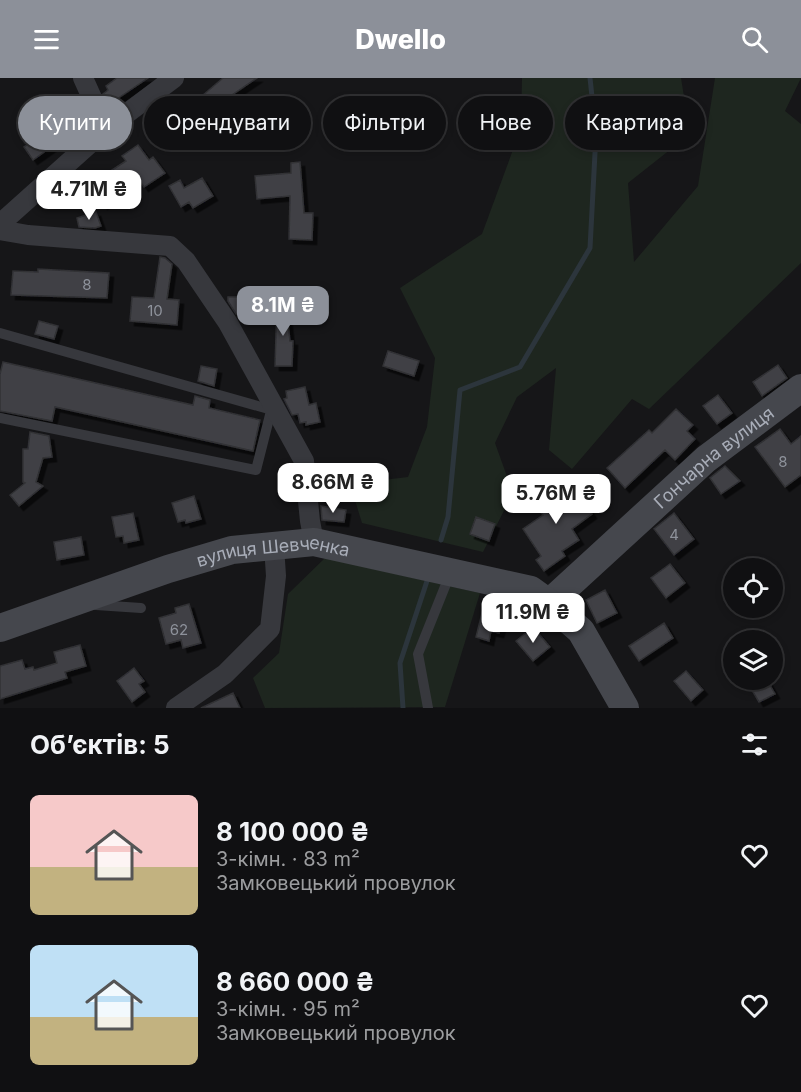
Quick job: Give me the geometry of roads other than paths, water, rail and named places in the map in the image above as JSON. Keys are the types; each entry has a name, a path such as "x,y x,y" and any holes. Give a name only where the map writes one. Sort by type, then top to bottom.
{"main road":[{"name":"Гончарна вулиця","path":"549,603 706,459 801,388"},
{"name":"вулиця Шевченка","path":"0,628 168,569 232,550 314,542 531,590 581,631 626,708"}],"street":[{"path":"83,78 91,96"},
{"path":"132,110 174,78"},
{"path":"0,224 83,150"},
{"path":"0,230 28,235 170,246 186,261 228,323 272,407 304,461 309,521 314,542"},
{"path":"176,708 225,674 270,629 276,576 274,546"}],"lane":[{"path":"0,333 272,407 256,470 0,418"},
{"path":"428,708 418,654 451,571"},
{"path":"67,605 141,608"}],"waterway":[{"path":"441,540 448,517 460,390 520,367 590,248 596,134 590,78"},
{"path":"403,708 400,663 428,578"}]}
